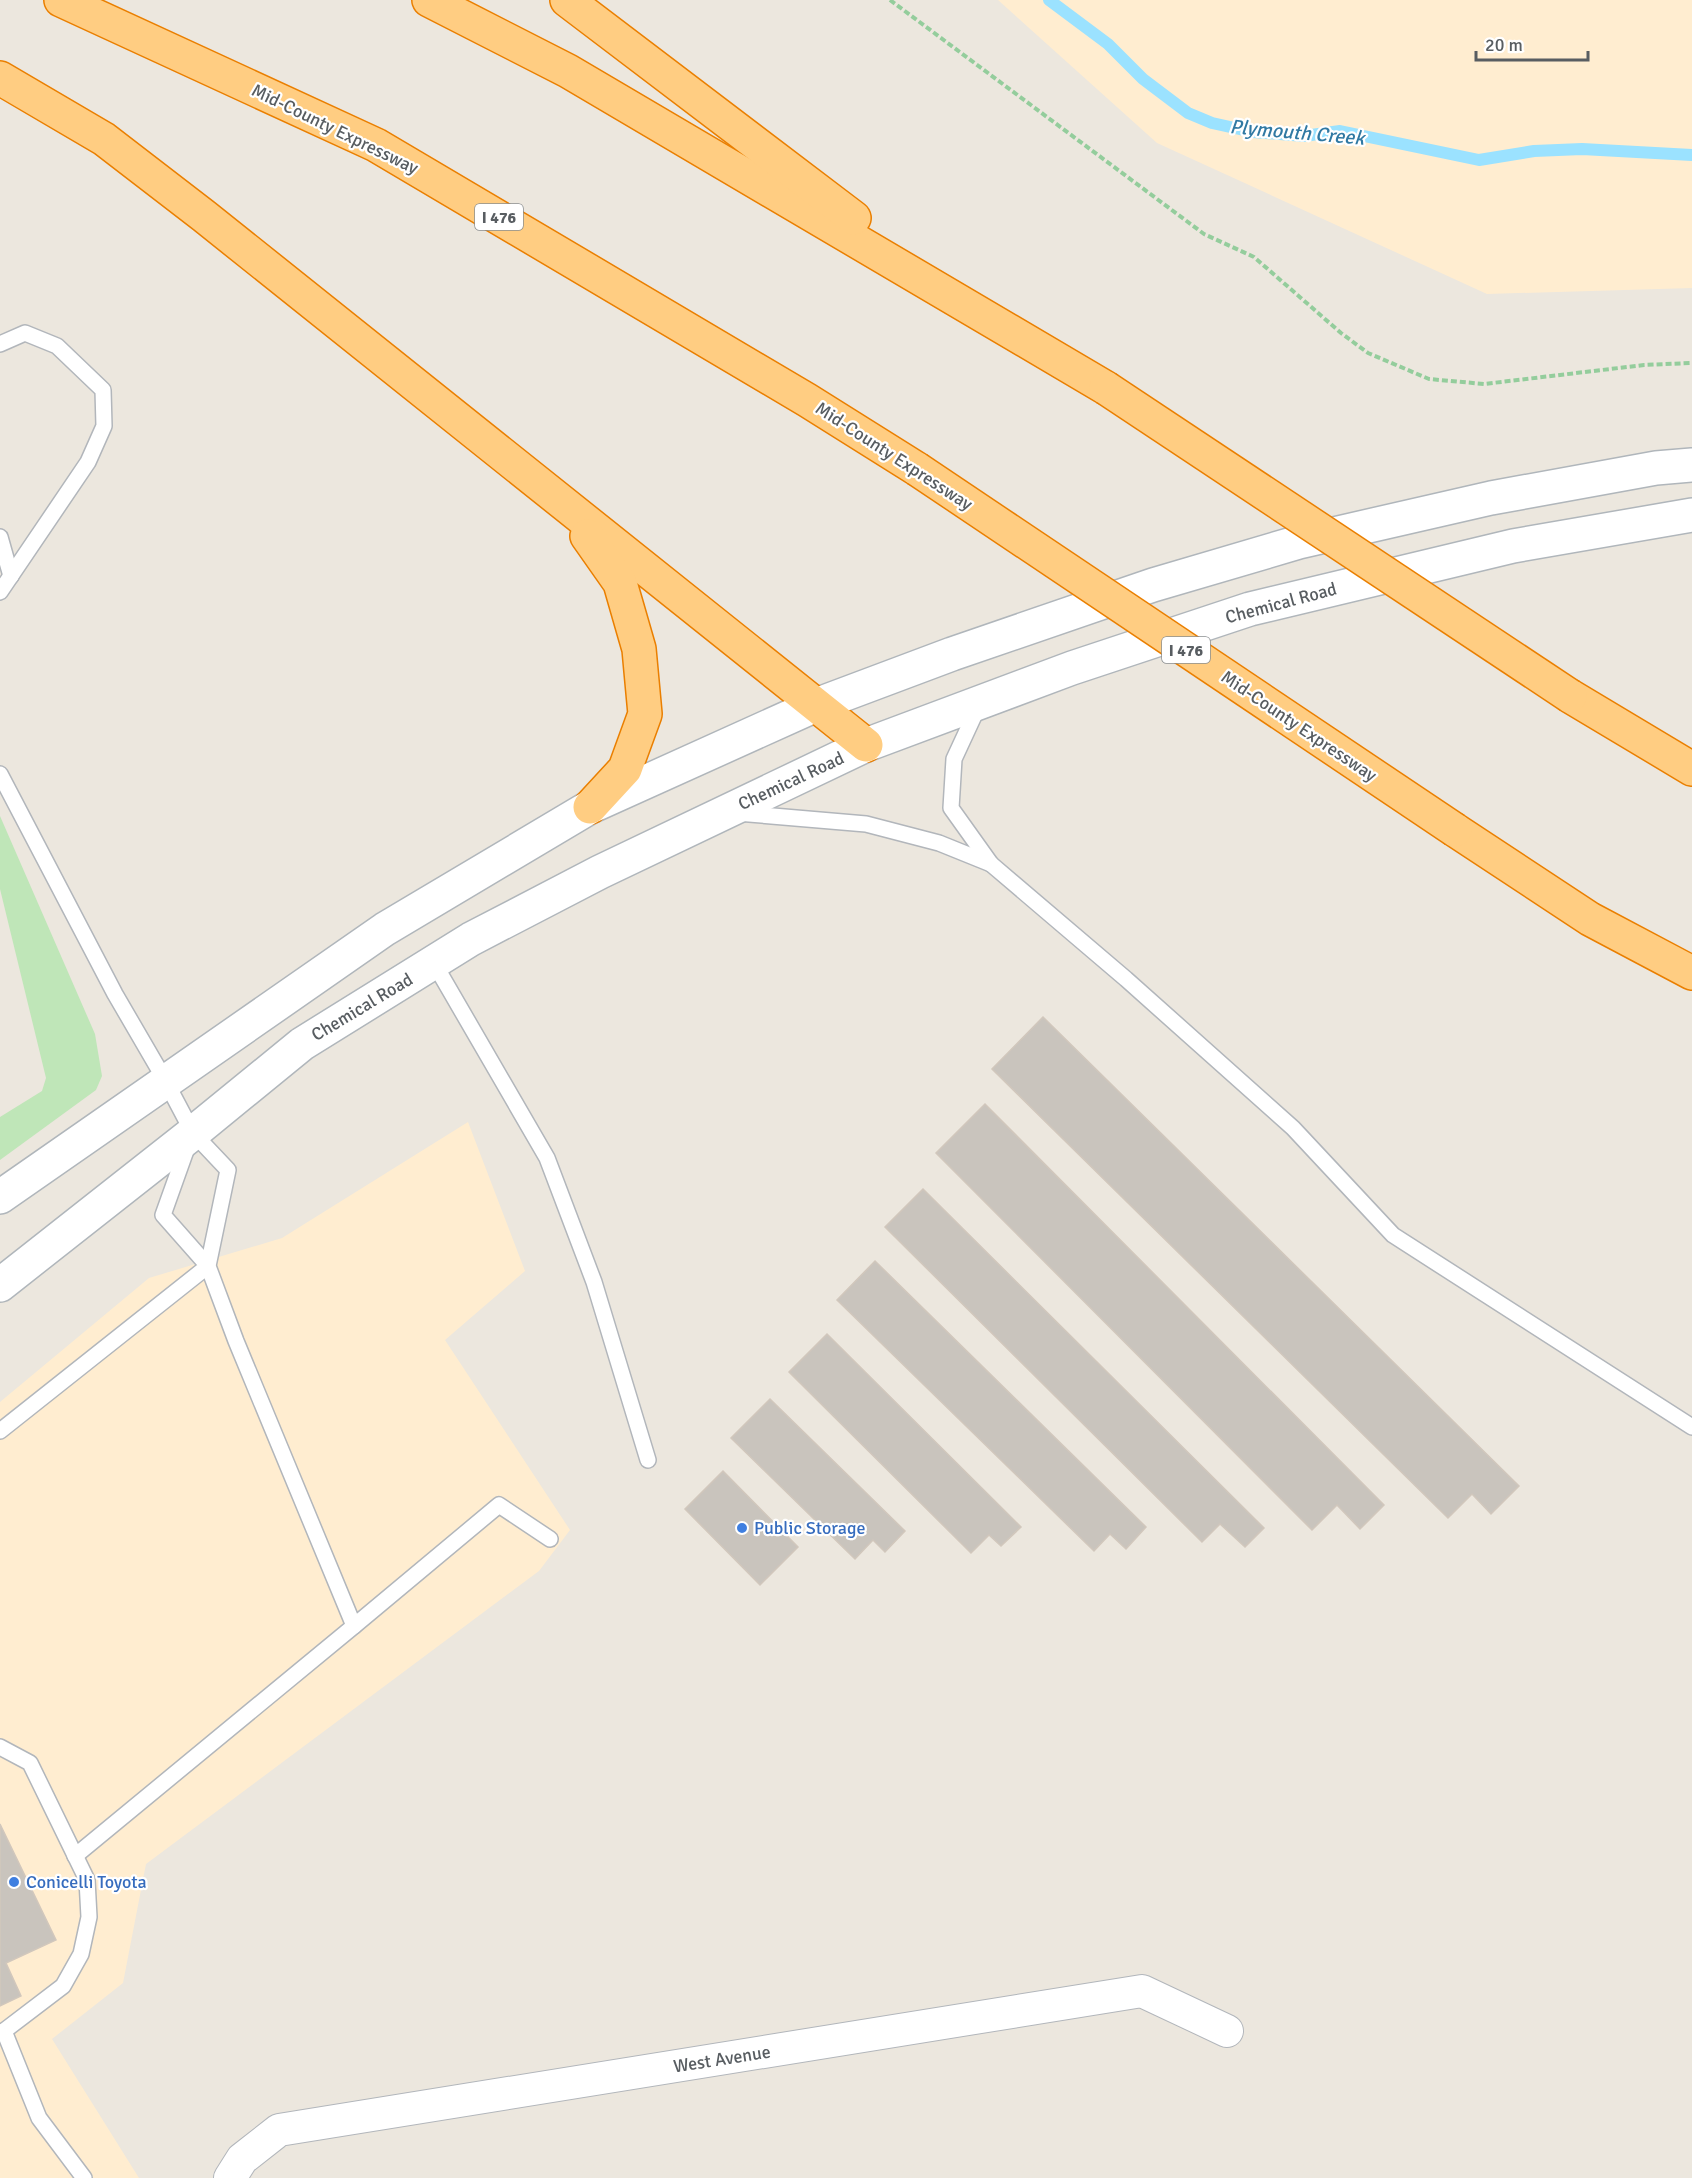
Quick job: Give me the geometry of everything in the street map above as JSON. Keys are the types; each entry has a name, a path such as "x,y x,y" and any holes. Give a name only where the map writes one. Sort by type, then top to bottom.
{"highway":[{"name":"Mid-County Expressway","path":"61,0 376,145 797,394 917,469 1590,919 1692,973"},
{"path":"429,0 568,71 973,307 1106,388 1570,696 1692,769"},
{"path":"567,0 973,307"},
{"path":"0,78 113,146 242,246 866,745"},
{"path":"566,505 620,583 639,649 645,714 625,770 590,807"}],"main road":[{"path":"0,1197 385,929 590,807 816,705 952,654 1142,589 1299,542 1491,498 1656,468 1692,465"},
{"name":"Chemical Road","path":"0,1285 302,1044 471,939 600,872 866,745 1072,668 1250,609 1514,546 1692,515"}],"street":[{"name":"West Avenue","path":"230,2178 242,2159 279,2130 1142,1991 1227,2031"}],"lane":[{"path":"0,344 25,333 57,346 103,390 104,426 88,462 0,592"},
{"path":"0,537 11,576"},
{"path":"981,703 954,759 951,808 991,864 1126,979 1293,1128 1393,1236 1692,1427"},
{"path":"0,774 115,994 165,1080 192,1133 228,1170 208,1266 0,1431"},
{"path":"725,813 866,824 939,843 991,864"},
{"path":"434,963 546,1158 594,1282 648,1460"},
{"path":"192,1133 163,1215 208,1266 240,1352 354,1626"},
{"path":"75,1856 499,1505 550,1539"},
{"path":"0,1747 30,1763 87,1880 89,1917 81,1954 63,1986 2,2032 39,2118 84,2178"}],"path":[{"path":"890,0 1204,234 1254,257 1341,333 1368,353 1389,363 1429,379 1484,384 1644,365 1692,363"}],"shaded area":[{"path":"998,0 1692,0 1692,288 1487,294 1157,143"},
{"path":"468,1122 525,1271 445,1340 570,1530 539,1571 146,1864 123,1983 52,2039 139,2178 0,2178 0,1402 149,1278 282,1238"}],"green space":[{"path":"0,816 95,1034 102,1076 96,1090 0,1160 0,1117 42,1091 46,1078 0,889"}],"building":[{"path":"1043,1017 1519,1486 1491,1514 1472,1494 1448,1518 992,1069"},
{"path":"985,1104 1384,1505 1360,1529 1337,1505 1312,1530 936,1153"},
{"path":"923,1189 1264,1528 1245,1547 1220,1524 1202,1542 885,1227"},
{"path":"875,1261 1146,1527 1126,1549 1110,1534 1094,1551 837,1300"},
{"path":"827,1334 1021,1527 1001,1546 989,1535 971,1553 789,1372"},
{"path":"770,1399 905,1531 885,1552 873,1540 855,1559 731,1438"},
{"name":"Public Storage","path":"723,1471 798,1547 760,1585 685,1509"},
{"name":"Conicelli Toyota","path":"0,1824 56,1940 6,1963 21,1996 0,2006"}],"waterway":[{"name":"Plymouth Creek","path":"1049,0 1108,44 1143,79 1188,113 1212,123 1253,132 1304,136 1340,131 1479,160 1534,151 1582,149 1692,155"}],"place":[{"name":"Public Storage","path":"742,1528"},
{"name":"Conicelli Toyota","path":"14,1882"}]}
